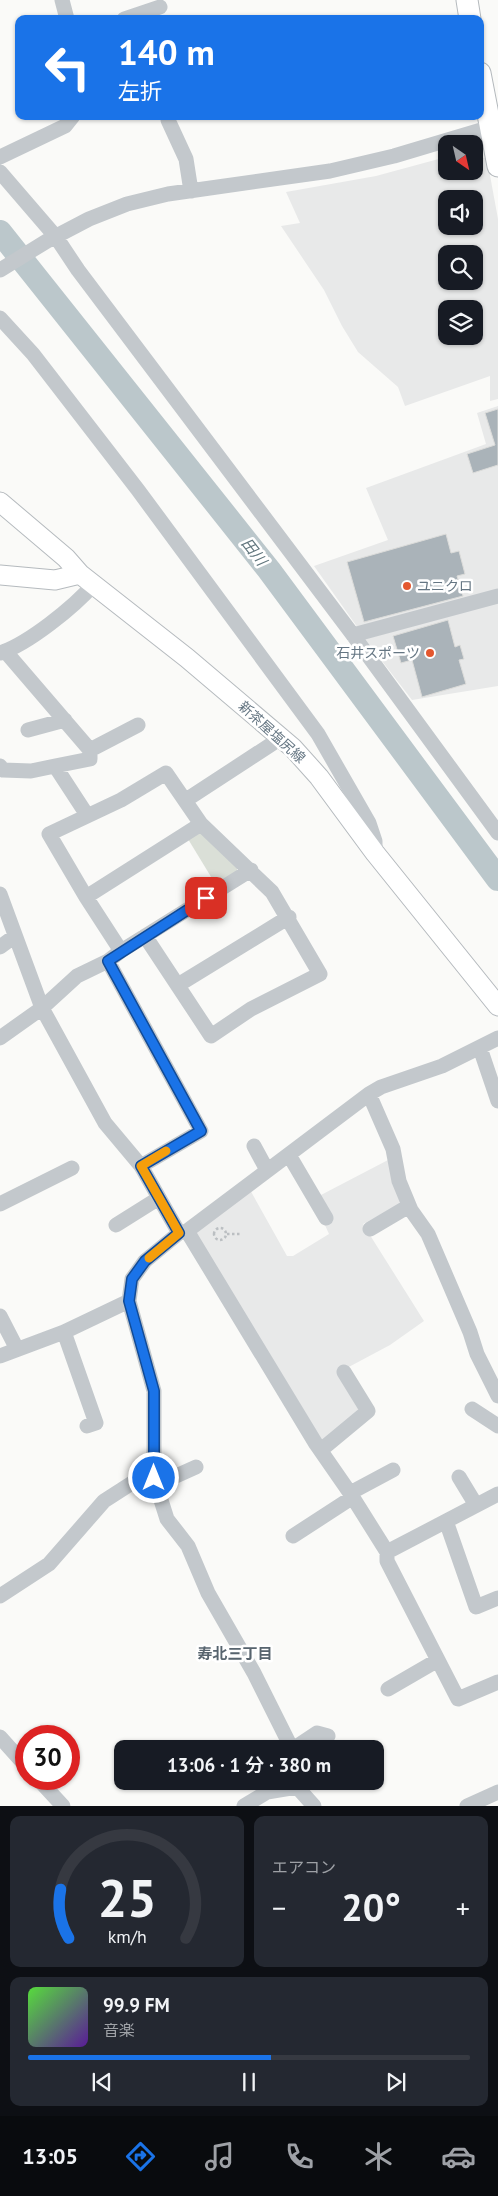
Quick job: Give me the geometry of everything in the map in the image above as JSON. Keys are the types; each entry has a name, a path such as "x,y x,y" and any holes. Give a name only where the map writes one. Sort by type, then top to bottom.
{"highway":[{"path":"466,0 469,15"},
{"path":"484,88 494,127 498,166"}],"main road":[{"name":"新茶屋塩尻線","path":"0,502 66,558 87,579 187,658 281,738 319,777 375,853 498,1006"},
{"path":"0,575 56,580 87,579"}],"street":[{"path":"62,0 66,15"},
{"path":"137,15 160,8"},
{"path":"0,157 65,126 70,120"},
{"path":"168,120 186,159 191,191"},
{"path":"0,270 51,239 90,219 127,204 191,191 252,184 330,171 394,156 494,127"},
{"path":"0,172 51,239 78,270 353,635 498,833"},
{"path":"0,318 33,354 138,490 318,734 369,823 375,841 375,853"},
{"path":"1,770 31,770 90,759 90,750 2,652 15,646 50,623 84,596 87,579"},
{"path":"353,635 498,596"},
{"path":"28,730 64,720"},
{"path":"90,750 138,725"},
{"path":"186,800 281,738"},
{"path":"20,777 48,767"},
{"path":"48,767 87,815"},
{"path":"121,951 86,897 50,834 121,800 166,773 201,824 272,892 289,917 320,974 251,1009 211,1036 145,936"},
{"path":"86,897 201,824"},
{"path":"0,1038 42,1008 77,976 108,961 251,870"},
{"path":"0,894 42,1008 105,1123 141,1166 159,1198 183,1232 387,1552 387,1561 458,1699 498,1682"},
{"path":"178,985 289,917"},
{"path":"0,947 16,936"},
{"path":"108,961 201,1131 141,1166"},
{"path":"288,1740 254,1673 208,1593 188,1546 167,1519 155,1482 154,1391 129,1301 132,1279 145,1261 369,1094 381,1087 442,1066 498,1038"},
{"path":"480,1048 498,1101"},
{"path":"369,1094 393,1149 399,1181 409,1206 428,1234 470,1332 477,1354 498,1396"},
{"path":"254,1146 267,1170"},
{"path":"289,1155 319,1214"},
{"path":"0,1204 72,1168"},
{"path":"116,1225 159,1198"},
{"path":"370,1229 409,1206"},
{"path":"0,1356 64,1332 129,1301"},
{"path":"0,1316 17,1350"},
{"path":"64,1332 96,1423 87,1426"},
{"path":"321,1450 368,1411 344,1372"},
{"path":"472,1408 498,1426"},
{"path":"0,1596 49,1564 104,1501 132,1483 155,1482 196,1467"},
{"path":"293,1536 352,1495 393,1470"},
{"path":"459,1476 476,1505"},
{"path":"387,1552 498,1494"},
{"path":"446,1521 476,1607 498,1598"},
{"path":"398,1688 438,1660"},
{"path":"306,1740 317,1733 328,1736"},
{"path":"0,1737 15,1754"},
{"path":"48,1790 63,1806"},
{"path":"244,1806 267,1792 274,1790"},
{"path":"302,1790 314,1806"},
{"path":"466,1806 498,1792"}],"path":[{"path":"220,1228 224,1229 226,1234 222,1240 216,1239 214,1235 216,1230 220,1228"},
{"path":"226,1234 240,1234"}],"shaded area":[{"path":"483,157 487,159 498,219 498,399 490,401 490,376 405,406 398,387 358,352 342,326 324,290 281,226 300,223 286,192 376,176 438,159 438,180 483,180"},
{"path":"498,406 498,590 358,628 314,566 388,540 366,488 486,444 477,413"},
{"path":"498,603 498,686 412,700 365,639"},
{"path":"196,833 204,834 237,866 237,872 216,885 188,839"},
{"path":"390,1159 402,1203 363,1224 424,1321 390,1345 345,1369 362,1407 323,1442 194,1230 249,1188 287,1256 293,1256 329,1234 324,1223 319,1196"}],"building":[{"path":"498,409 498,465 473,473 467,454 495,445 485,413"},
{"name":"ユニクロ","path":"446,534 451,553 459,551 465,574 457,576 463,596 364,622 347,562"},
{"name":"石井スポーツ","path":"448,620 455,647 460,645 464,659 459,660 466,684 422,697 412,660 401,663 393,636"}],"waterway":[{"name":"田川","path":"0,232 269,570 498,879"}],"slow traffic":[{"path":"149,1258 179,1233 141,1166 166,1151"}],"place":[{"name":"ユニクロ","path":"407,586"},
{"name":"石井スポーツ","path":"430,653"}],"district":[{"name":"寿北三丁目","path":"235,1654"}],"route":[{"path":"154,1478 154,1391 129,1301 132,1279 145,1261 179,1233 141,1166 201,1131 108,961 206,898"}]}
